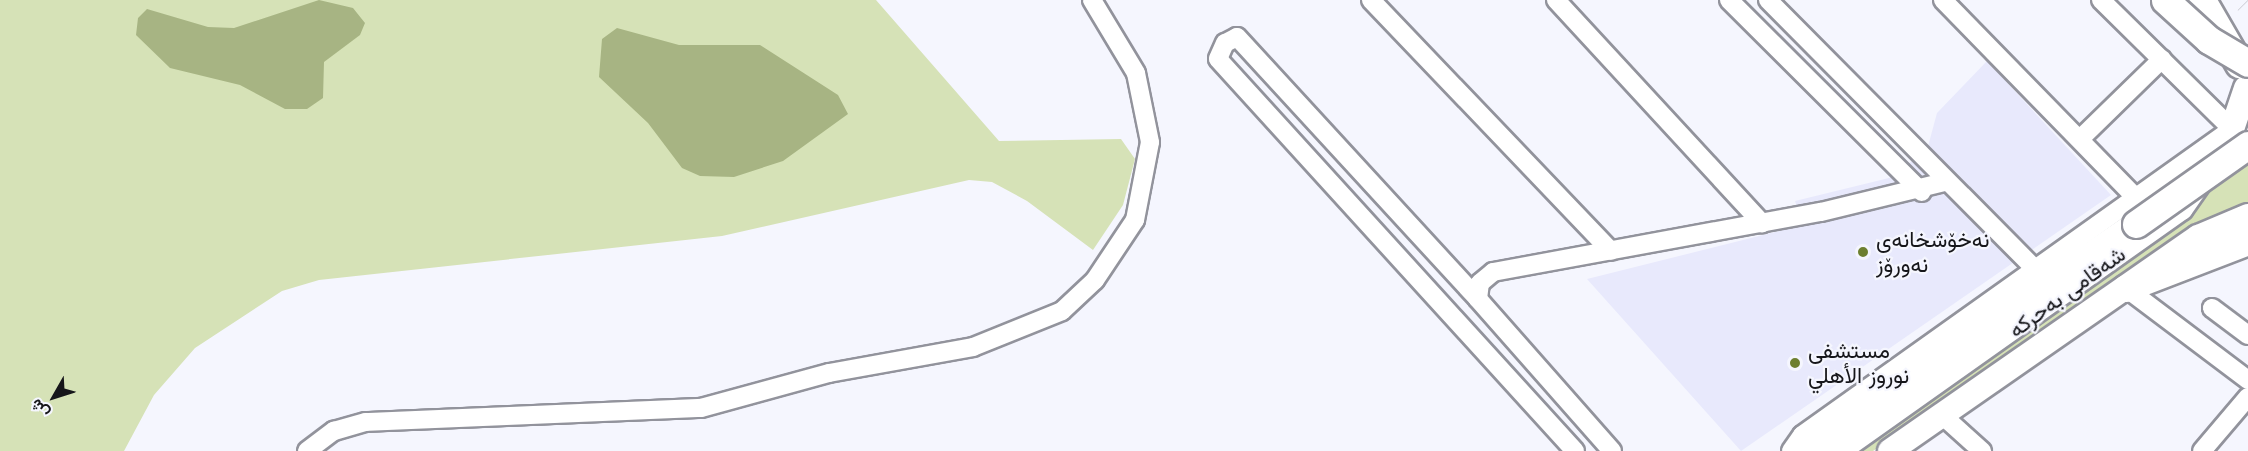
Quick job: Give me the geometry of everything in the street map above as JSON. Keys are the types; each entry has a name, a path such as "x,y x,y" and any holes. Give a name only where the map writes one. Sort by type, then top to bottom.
{"highway":[{"path":"2165,0 2247,74"},
{"path":"2202,0 2247,74"},
{"path":"1806,451 2136,224 2240,137"},
{"path":"2126,288 2248,241"}],"main road":[{"name":"شەقامی بەحرکە","path":"1838,451 2181,208 2240,137 2247,74"},
{"name":"شەقامی بەحرکە","path":"1890,451 2198,237 2248,216"}],"street":[{"path":"307,451 334,431 366,422 701,408 829,373 973,347 1062,311 1095,280 1135,220 1150,142 1136,73 1092,0"},
{"path":"1371,0 1611,251"},
{"path":"1556,0 1762,223"},
{"path":"1729,0 1922,192"},
{"path":"1768,0 1944,182 2034,268"},
{"path":"1943,0 2081,138 2134,196"},
{"path":"1791,451 1802,435 2134,196 2240,137 2101,0"},
{"path":"1575,451 1218,58 1225,43 1237,37 1478,299 1612,451"},
{"path":"2081,138 2162,59"},
{"path":"1478,299 1480,283 1493,272 1922,192 1944,182"},
{"path":"2126,288 2248,380"},
{"path":"2212,308 2248,335"},
{"path":"2202,451 2248,397"},
{"path":"1942,415 1982,451"}],"shaded area":[{"path":"0,0 876,0 999,141 1121,139 1135,159 1123,205 1093,250 1027,201 992,182 969,180 722,236 319,280 282,291 195,348 154,395 124,451 0,451"},
{"path":"319,0 353,8 365,23 360,35 324,62 323,98 307,109 285,109 240,85 170,68 136,35 138,18 147,9 208,27 234,28"},
{"path":"617,28 679,45 760,45 838,95 848,114 783,161 734,177 700,176 682,168 648,123 599,77 602,39"},
{"name":"نەخۆشخانەی نەورۆز","path":"1987,61 2111,195 1741,451 1587,279 1803,225 1795,201 1889,178 1927,150 1937,113"},
{"path":"2240,119 2248,131 2248,206 2224,211 2181,234 1873,451 1854,451 2181,221 2218,179"}],"place":[{"name":"نەخۆشخانەی نەورۆز","path":"1863,252"},
{"name":"مستشفى نوروز الأهلي","path":"1795,363"}]}
